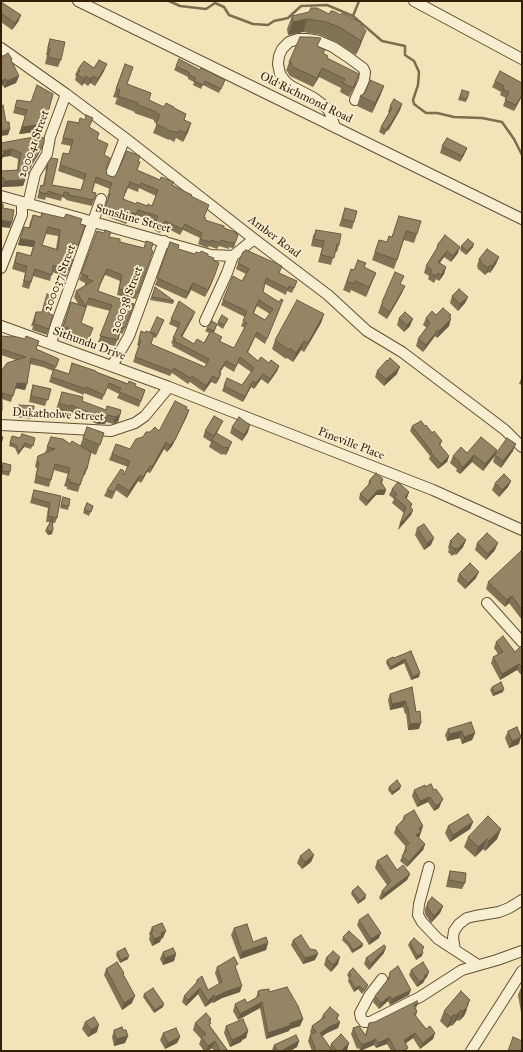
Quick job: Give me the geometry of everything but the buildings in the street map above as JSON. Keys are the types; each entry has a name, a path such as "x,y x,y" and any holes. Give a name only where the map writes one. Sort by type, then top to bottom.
{"street":[{"name":"Old Richmond Road","path":"78,1 522,219"},
{"path":"414,1 522,59"},
{"path":"335,127 327,108 314,98 291,86 280,74 278,64 282,49 289,42 298,39 307,39 319,41 333,47 348,57 363,68 365,72 364,80 355,100"},
{"name":"Amber Road","path":"4,50 125,138 254,239 328,294 367,331 402,352 505,430 522,447"},
{"name":"200041 Street","path":"1,268 22,215 35,174 47,154 50,137 66,94"},
{"path":"110,176 125,138"},
{"name":"Sunshine Street","path":"1,196 211,255 233,256"},
{"name":"200037 Street","path":"51,344 55,328 102,199"},
{"path":"205,321 233,256 254,239"},
{"name":"200038 Street","path":"112,366 129,336 164,241"},
{"name":"Sithundu Drive","path":"1,326 169,387"},
{"name":"Dukatholwe Street","path":"1,425 111,431 135,423 145,416 169,387"},
{"name":"Pineville Place","path":"169,387 433,490 522,530"},
{"path":"487,603 522,642"},
{"path":"429,867 418,904 418,914 422,922 438,939 478,965"},
{"path":"455,950 452,938 454,931 459,924 467,918 499,912 522,900"},
{"path":"382,979 369,996 360,1013 360,1018 364,1022 370,1022 420,997 462,970 522,951"},
{"path":"471,1050 522,971"}],"waterway":[{"path":"169,1 180,6 206,9 215,3 224,7 229,15 253,24 268,25 274,21 288,18 301,6 327,5 353,16 382,41 405,46 405,55 414,61 419,72 418,85 413,100 414,104 426,113 437,113 454,117 482,118 502,122 514,139 522,155"},
{"path":"353,16 359,1"}]}
